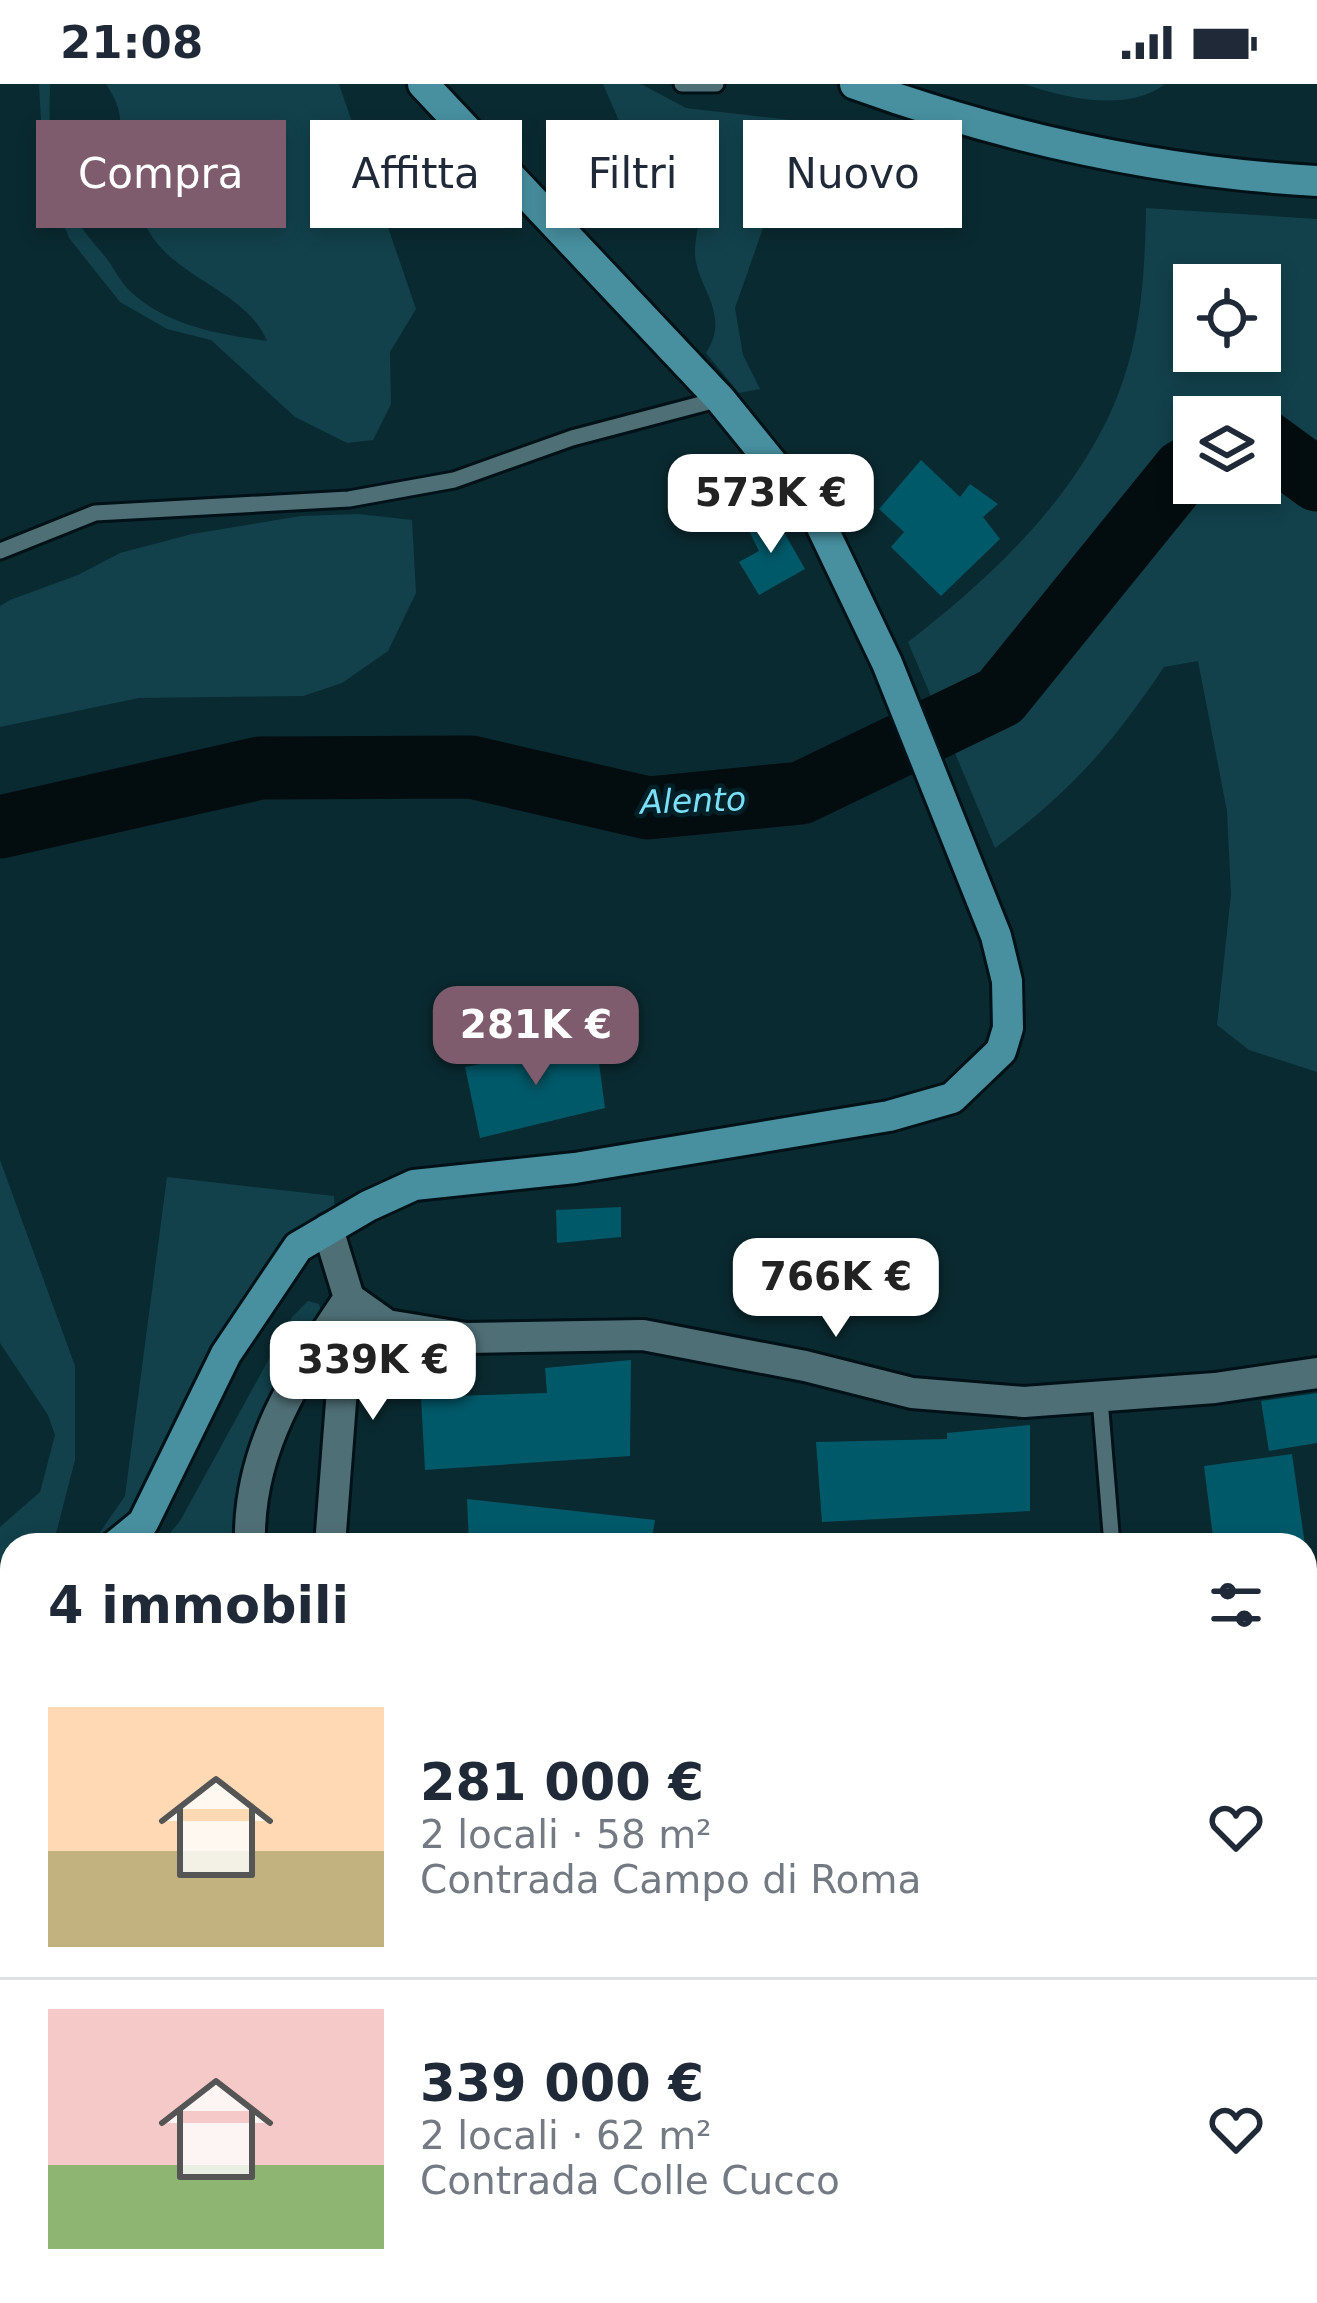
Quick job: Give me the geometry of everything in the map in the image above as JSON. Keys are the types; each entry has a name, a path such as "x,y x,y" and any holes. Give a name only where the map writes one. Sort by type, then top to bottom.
{"main road":[{"path":"130,1533 142,1523 226,1354 268,1286 298,1247 328,1229 414,1185 597,1164 889,1116 952,1098 1001,1051 1009,1028 1007,981 996,936 887,663 819,521 720,399 423,84"},
{"path":"854,84 938,114 1116,158 1214,174 1317,181"}],"street":[{"path":"328,1229 349,1298 331,1533"},
{"path":"349,1298 387,1325 466,1338 643,1335 805,1366 912,1393 1024,1402 1100,1399 1317,1373"},
{"path":"251,1533 255,1469 308,1358 349,1298"}],"lane":[{"path":"682,84 716,84"},
{"path":"0,551 95,513 350,500 454,480 572,438 720,399"},
{"path":"1100,1399 1111,1533"}],"shaded area":[{"path":"39,84 50,84 50,120 41,120"},
{"path":"106,84 339,84 351,120 310,120 310,228 388,228 416,309 390,352 391,404 373,440 347,443 295,417 211,340 167,329 120,302 65,228 82,228 126,287 160,313 212,331 267,341 246,312 169,256 147,228 286,228 286,120 120,120"},
{"path":"603,84 641,84 686,108 791,120 743,120 743,228 763,228 735,308 743,355 760,389 739,393 706,353 713,338 714,312 695,249 699,228 719,228 719,120 619,120"},
{"path":"1024,84 1165,84 1133,98 1096,100"},
{"path":"1146,208 1317,219 1317,1072 1249,1050 1217,1025 1231,894 1227,811 1198,661 1164,667 1088,766 995,848 908,642 1005,558 1086,458 1123,381 1141,296"},
{"path":"359,514 412,520 416,593 388,651 342,683 303,696 139,698 0,727 0,606 10,600 78,575 120,553 192,534 301,516"},
{"path":"0,1160 75,1366 75,1460 56,1533 0,1533 0,1527 40,1492 55,1435 48,1415 0,1343"},
{"path":"167,1177 334,1196 335,1214 122,1528 99,1533 125,1496"},
{"path":"308,1301 319,1304 321,1311 273,1393 249,1452 238,1533 170,1533 180,1521 292,1317"}],"building":[{"path":"921,460 960,497 970,484 998,504 983,517 1000,539 941,596 891,547 904,532 879,509"},
{"path":"773,513 805,569 759,595 739,562 759,551 748,529"},
{"path":"596,1040 605,1108 480,1138 465,1067"},
{"path":"621,1207 621,1237 557,1243 556,1210"},
{"path":"631,1360 630,1456 425,1470 421,1397 547,1393 545,1368"},
{"path":"1317,1393 1317,1443 1269,1451 1261,1401"},
{"path":"1030,1425 1030,1511 822,1522 816,1442 947,1439 947,1433"},
{"path":"1292,1454 1303,1533 1212,1533 1204,1466"},
{"path":"467,1499 655,1520 653,1533 468,1533"}],"waterway":[{"name":"Alento","path":"1281,453 1317,480"},
{"name":"Alento","path":"0,827 260,768 471,767 648,808 801,793 1000,697 1173,483"}]}
